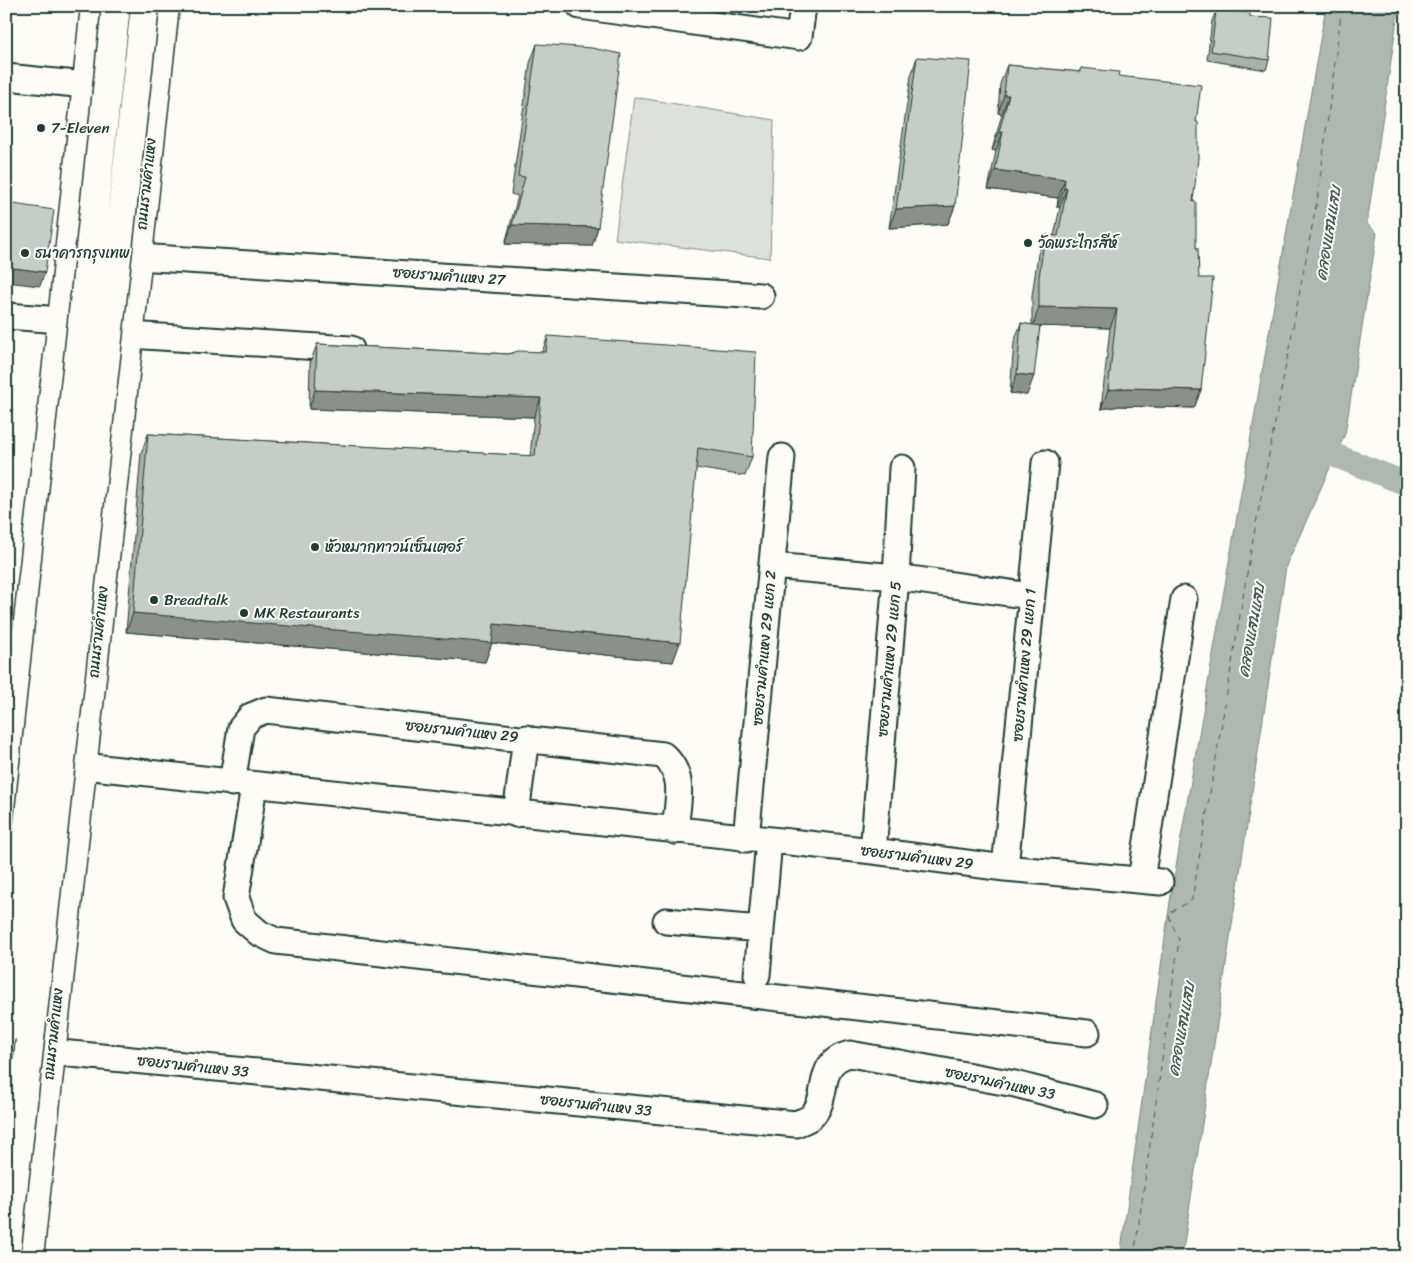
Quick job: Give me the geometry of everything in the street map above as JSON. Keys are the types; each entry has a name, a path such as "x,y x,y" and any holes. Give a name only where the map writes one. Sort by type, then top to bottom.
{"main road":[{"path":"6,847 16,638 62,320 95,6"},
{"path":"6,1029 116,6"},
{"name":"ถนนรามคำแหง","path":"6,1255 146,6"},
{"name":"ถนนรามคำแหง","path":"29,1257 166,6"},
{"path":"79,152 149,158"},
{"path":"16,638 99,624"}],"street":[{"path":"580,6 681,13 799,37 803,6"},
{"path":"6,76 86,85"},
{"name":"ซอยรามคำแหง 27","path":"138,257 761,296"},
{"path":"6,316 62,320"},
{"path":"129,335 375,350"},
{"name":"ซอยรามคำแหง 29 แยก 2","path":"757,975 761,929 758,840 772,566 782,457"},
{"name":"ซอยรามคำแหง 29 แยก 1","path":"1005,868 1045,463"},
{"name":"ซอยรามคำแหง 29 แยก 5","path":"873,851 896,577 902,468"},
{"path":"772,566 896,577 1031,596"},
{"name":"ซอยรามคำแหง 29","path":"83,766 873,851 1005,868 1151,881 1184,599"},
{"name":"ซอยรามคำแหง 29","path":"243,784 241,728 251,716 266,710 526,738 662,755 673,764 679,776 675,831"},
{"path":"516,814 526,738"},
{"path":"243,784 236,898 244,920 259,932 276,941 1086,1032"},
{"path":"666,921 761,929"},
{"name":"ซอยรามคำแหง 33","path":"50,1052 796,1124 810,1118 820,1102 826,1070 839,1056 850,1054 1015,1084 1095,1105"}],"shaded area":[{"path":"634,97 774,120 770,258 615,239"}],"water":[{"name":"คลองแสนแสบ","path":"1326,6 1399,6 1367,224 1377,233 1345,434 1286,566 1182,1257 1120,1257 1171,895"}],"building":[{"path":"1216,11 1250,13 1250,17 1273,18 1269,60 1211,51"},
{"path":"537,44 592,48 621,54 598,227 512,225 525,177 518,176"},
{"path":"917,57 971,61 955,206 896,209"},
{"path":"1007,65 1081,72 1081,68 1119,72 1118,76 1201,85 1196,122 1198,122 1198,158 1193,202 1196,202 1196,248 1198,248 1199,278 1213,278 1201,390 1127,388 1108,390 1117,309 1039,307 1039,277 1045,235 1058,236 1067,188 1064,188 1065,179 995,170 1003,132 999,132 1009,95 1004,95"},
{"name":"ธนาคารกรุงเทพ","path":"6,203 54,210 45,272 6,267"},
{"path":"1021,323 1040,326 1034,376 1017,374"},
{"path":"548,336 756,352 752,457 698,448 680,643 494,624 492,643 133,613 148,434 535,456 541,398 315,390 317,344 509,354 518,351 546,352"}],"waterway":[{"path":"1306,444 1407,484"}],"ferry route":[{"path":"1134,1257 1179,940 1168,914 1192,900 1251,550 1318,195 1342,6"}],"place":[{"name":"7-Eleven","path":"41,128"},
{"name":"วัดพระไกรสีห์","path":"1028,243"},
{"name":"ธนาคารกรุงเทพ","path":"25,253"},
{"name":"หัวหมากทาวน์เซ็นเตอร์","path":"315,547"},
{"name":"Breadtalk","path":"154,600"},
{"name":"MK Restaurants","path":"244,613"}]}
